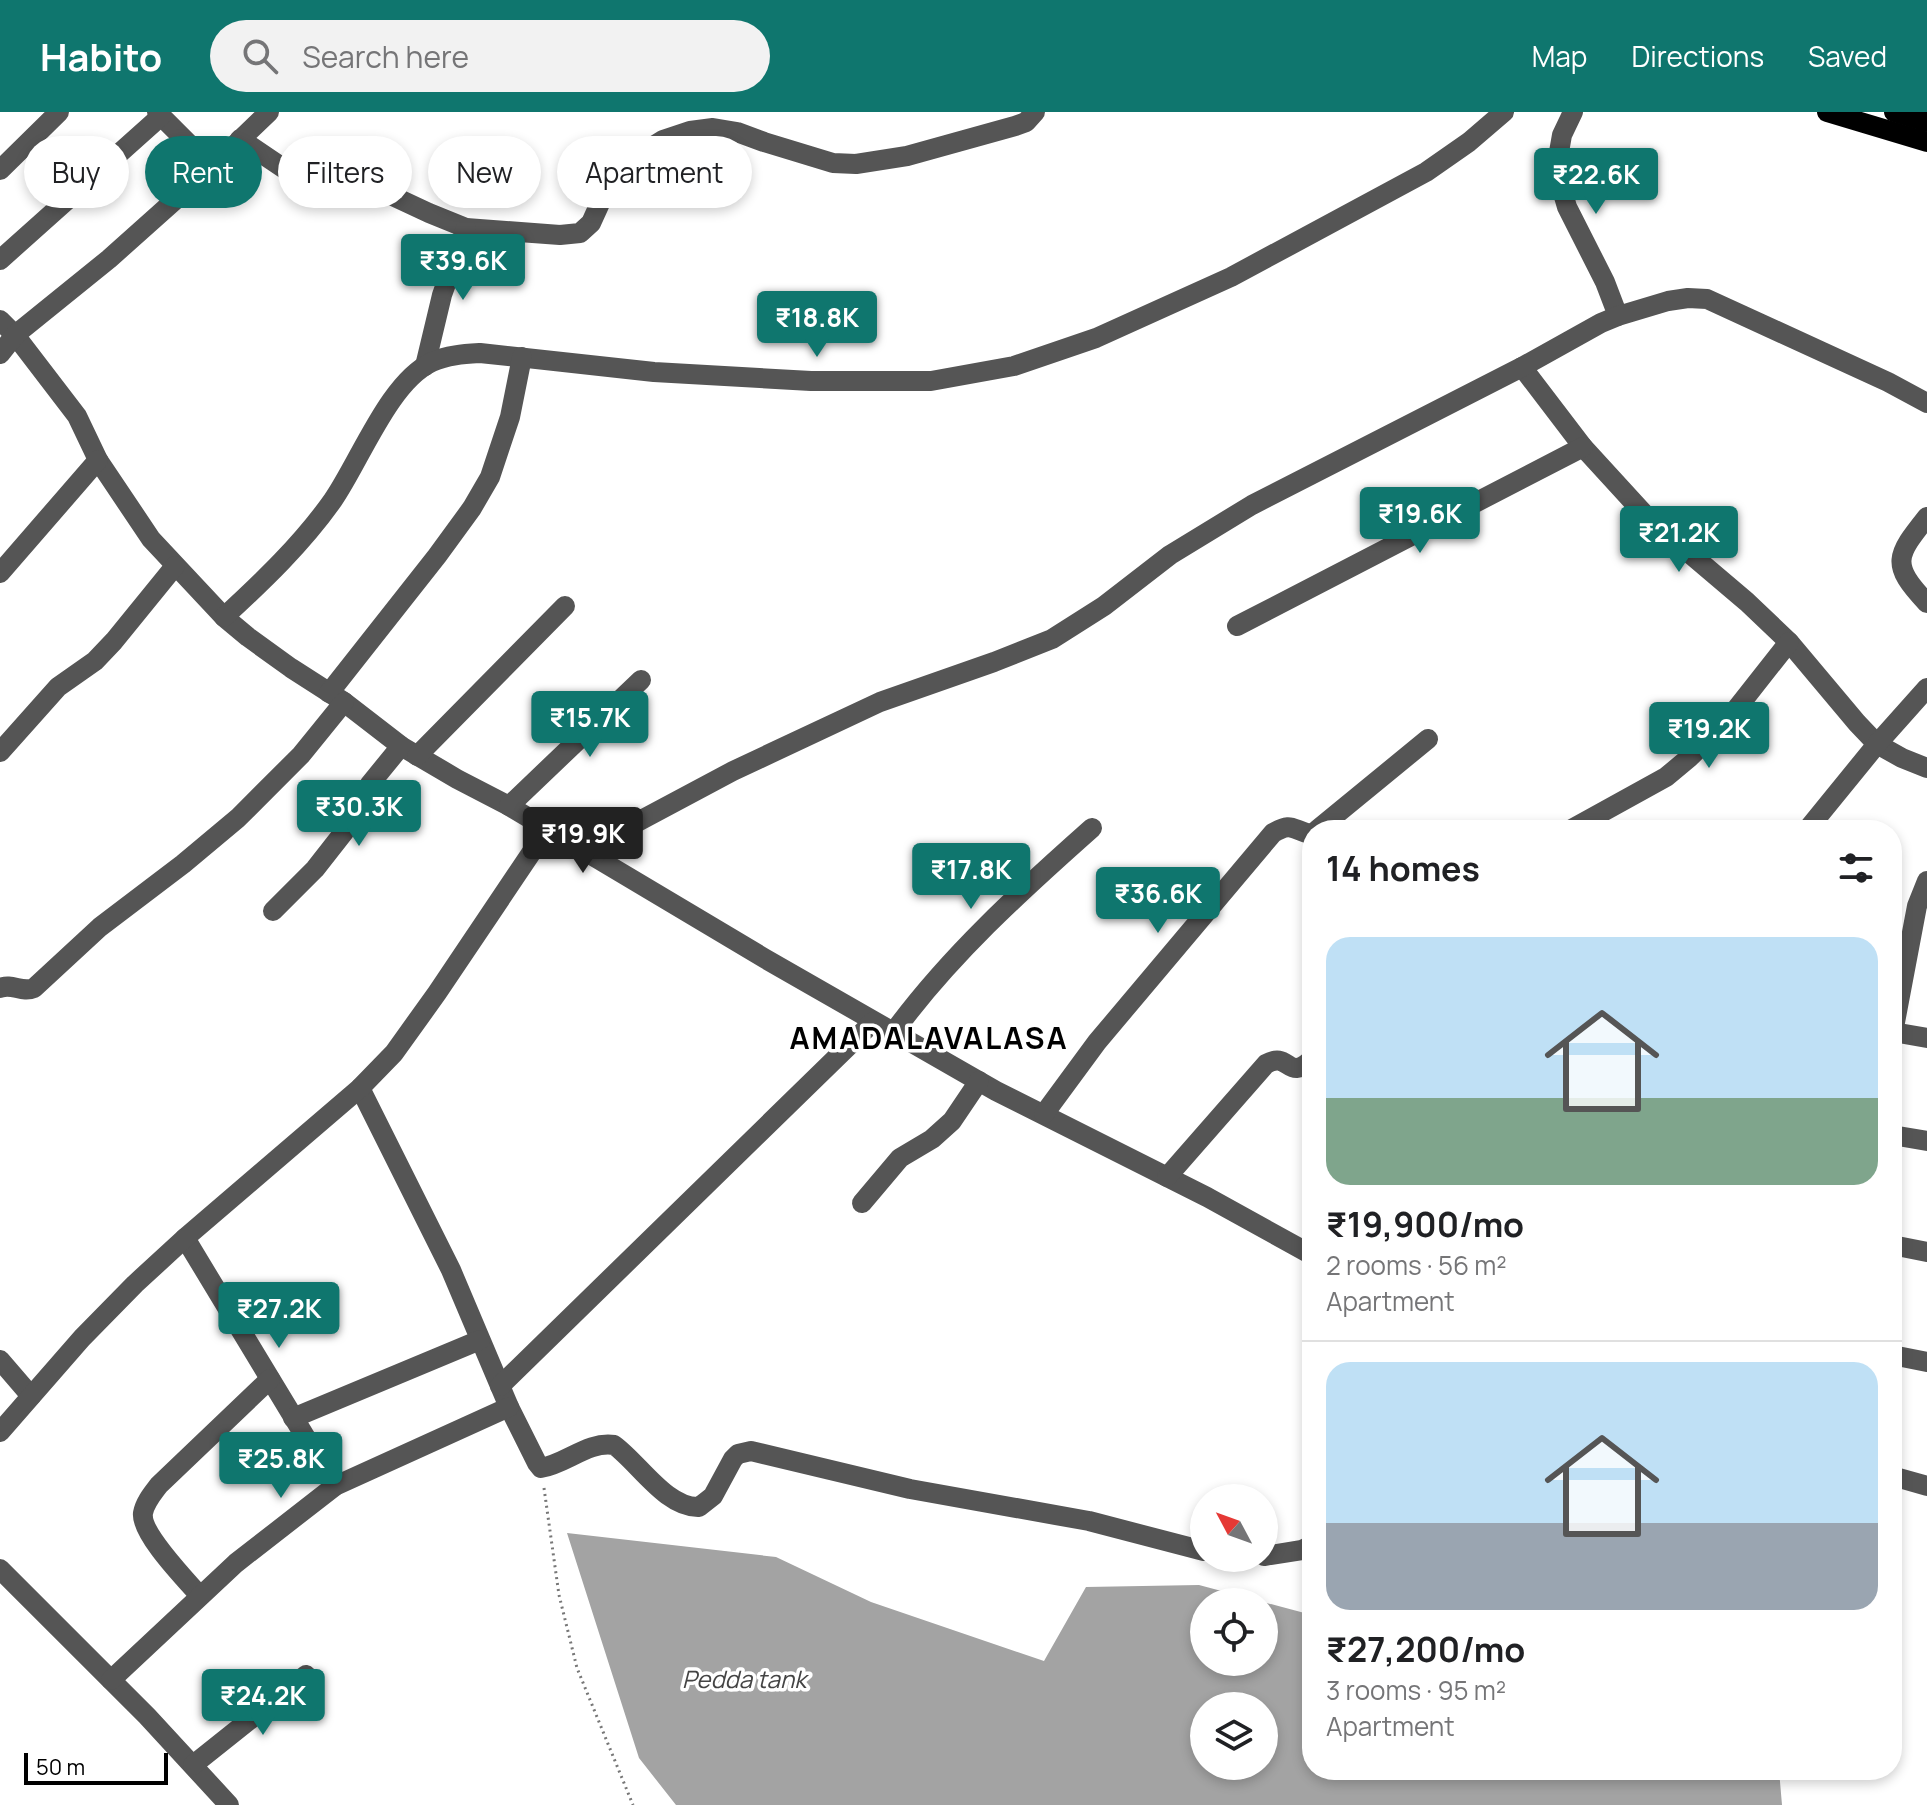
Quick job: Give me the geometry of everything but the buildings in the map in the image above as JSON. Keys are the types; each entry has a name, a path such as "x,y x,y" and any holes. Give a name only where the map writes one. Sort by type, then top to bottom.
{"main road":[{"path":"1827,112 1927,142"},
{"path":"1894,112 1920,118"}],"street":[{"path":"0,170 59,112"},
{"path":"243,136 269,112"},
{"path":"262,154 292,174 307,179 354,178 466,228 560,235 580,233 591,223 606,190 620,171 639,155 663,140 690,131 713,128 737,132 818,159 856,164 907,156 1015,126 1026,122 1035,112"},
{"path":"224,617 268,577 333,500 386,408 404,386 435,361 455,355 480,353 654,372 811,381 931,381 1014,366 1096,338 1231,277 1426,172 1469,142 1504,112"},
{"path":"1573,112 1562,135 1556,169 1567,207 1605,282 1618,316"},
{"path":"0,260 159,114 181,136"},
{"path":"0,354 7,328 109,259 166,208"},
{"path":"425,366 442,295 466,228"},
{"path":"594,856 613,835 747,764 880,702 1052,639 1104,606 1170,555 1252,505 1618,316 1668,301 1707,299 1927,403"},
{"path":"7,328 77,416 98,460 151,539 224,617 248,637 337,697 409,751 548,828 873,1022 979,1081 1207,1197 1302,1249"},
{"path":"0,988 7,986 29,991 41,983 111,918 238,818 301,755 337,697 472,508 490,477 510,417 522,357"},
{"path":"1522,367 1583,447 1648,518 1789,642 1877,744 1927,768"},
{"path":"1237,626 1583,447"},
{"path":"0,573 98,460"},
{"path":"1927,517 1904,546 1900,559 1906,578 1927,603"},
{"path":"0,752 58,687 95,661 114,641 175,566"},
{"path":"273,911 315,869 344,832 370,784 565,606"},
{"path":"1588,820 1666,777 1690,757 1730,717 1789,642"},
{"path":"509,806 641,680"},
{"path":"1815,820 1927,688"},
{"path":"1328,820 1428,739"},
{"path":"1044,1114 1097,1042 1273,833 1292,826 1302,832"},
{"path":"0,1432 82,1338 135,1284 360,1088 394,1053 548,828"},
{"path":"893,1033 959,954 1035,878 1092,828"},
{"path":"1902,987 1917,906 1927,881"},
{"path":"500,1386 873,1022"},
{"path":"1902,1036 1927,1038"},
{"path":"1167,1177 1266,1064 1273,1059 1296,1069 1302,1068"},
{"path":"862,1203 900,1158 932,1139 952,1121 979,1081"},
{"path":"360,1088 451,1270 509,1407 541,1468 597,1445 614,1445 663,1492 684,1505 699,1507 713,1496 733,1459 738,1454 751,1451 910,1489 1089,1521 1190,1547"},
{"path":"1902,1137 1927,1141"},
{"path":"185,1238 335,1486"},
{"path":"1902,1247 1927,1252"},
{"path":"293,1418 480,1340"},
{"path":"1902,1357 1927,1362"},
{"path":"0,1360 31,1396"},
{"path":"200,1596 156,1545 144,1525 143,1513 159,1485 270,1379"},
{"path":"111,1680 236,1563 335,1486 509,1407"},
{"path":"1902,1479 1927,1486"},
{"path":"1278,1554 1302,1550"},
{"path":"0,1569 229,1805"},
{"path":"193,1765 306,1675"}],"path":[{"path":"541,1468 559,1595 577,1668 633,1805"}],"water":[{"name":"Pedda tank","path":"567,1533 776,1557 871,1602 1044,1661 1086,1587 1199,1585 1210,1588 1190,1588 1190,1676 1278,1676 1278,1606 1302,1612 1302,1780 1780,1780 1782,1805 676,1805 639,1758"}],"district":[{"name":"AMADALAVALASA","path":"929,1039"}]}
